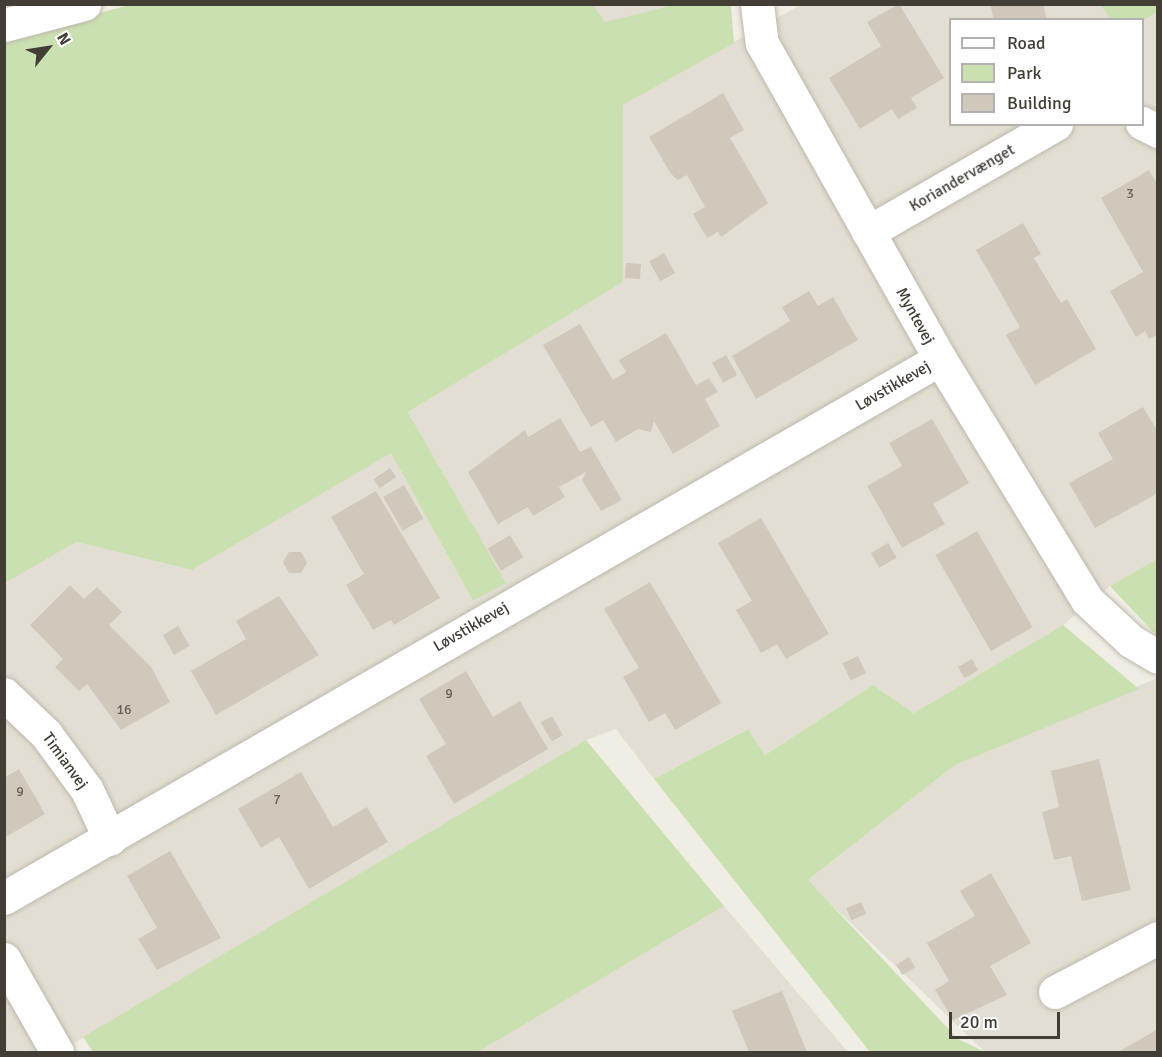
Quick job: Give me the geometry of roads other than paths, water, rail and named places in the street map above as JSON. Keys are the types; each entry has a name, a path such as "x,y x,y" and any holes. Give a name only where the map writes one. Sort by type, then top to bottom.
{"street":[{"path":"4,25 84,4"},
{"name":"Myntevej","path":"757,4 762,43 940,359 1087,600 1131,641 1158,657"},
{"path":"1144,124 1158,131"},
{"name":"Koriandervænget","path":"868,232 1053,126"},
{"name":"Løvstikkevej","path":"4,898 111,839 940,359"},
{"name":"Timianvej","path":"4,694 46,734 87,790 111,839"},
{"path":"1055,992 1158,938"},
{"path":"4,959 57,1053"}]}
